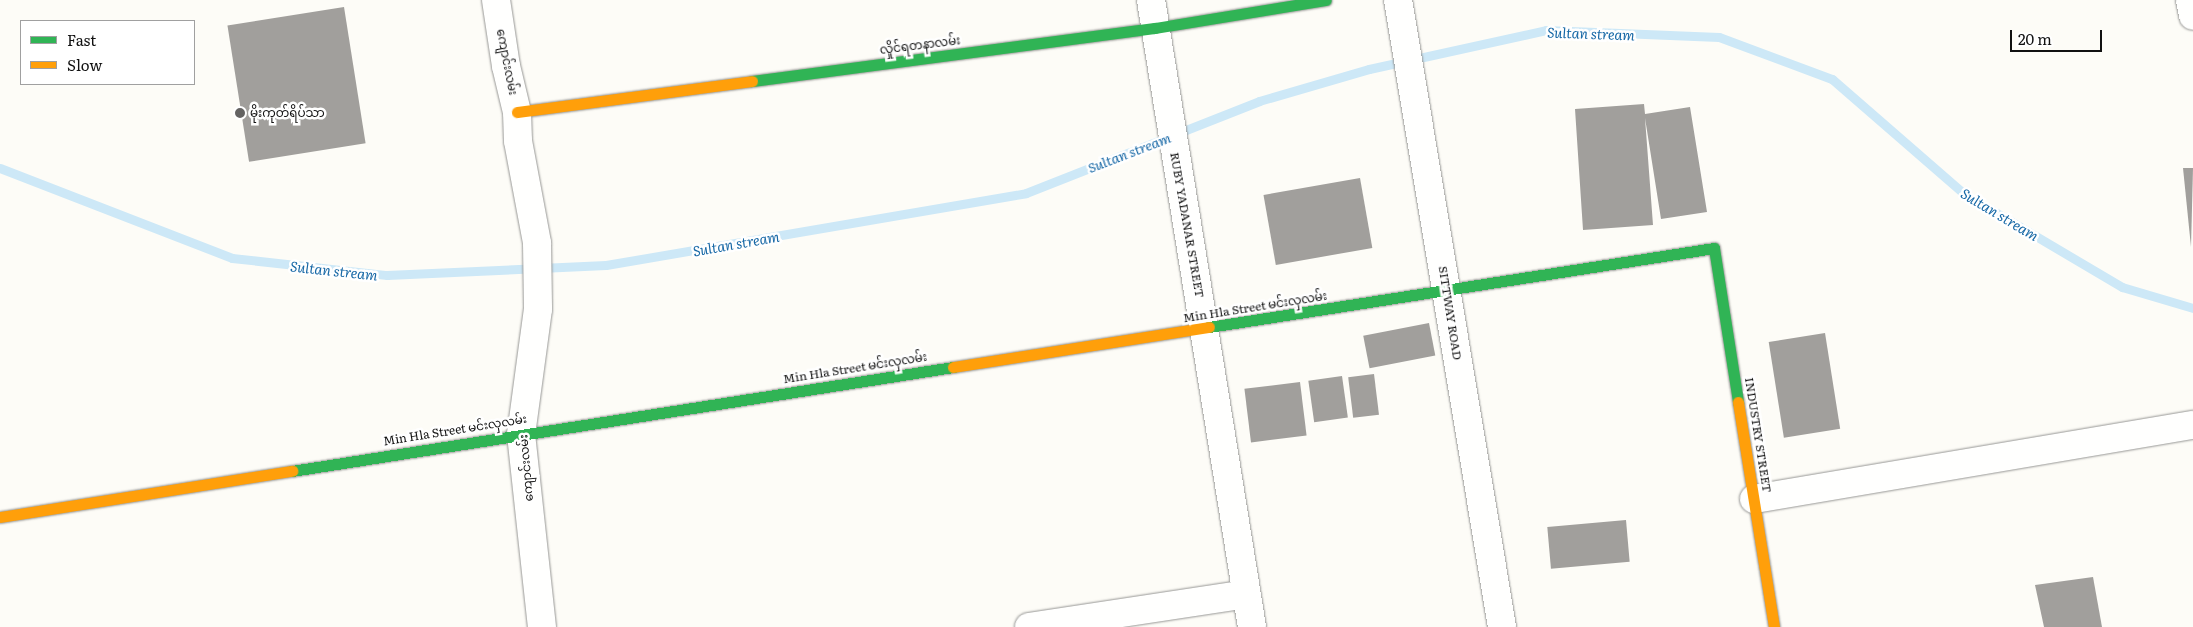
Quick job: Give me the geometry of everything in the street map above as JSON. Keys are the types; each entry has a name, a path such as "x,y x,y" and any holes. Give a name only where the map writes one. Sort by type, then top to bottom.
{"street":[{"name":"ကျောင်းလမ်း","path":"496,0 506,66 517,112 518,141 537,242 538,310 521,434 542,627"},
{"name":"RUBY YADANAR STREET","path":"1151,0 1166,103 1205,328 1252,627"},
{"name":"လှိုင်ရတနာလမ်း","path":"517,112 1155,28 1326,0"},
{"name":"SITTWAY ROAD","path":"1398,0 1415,90 1502,627"},
{"path":"2190,0 2193,16"},
{"name":"Min Hla Street မင်းလှလမ်း","path":"0,518 521,434 1714,248"},
{"name":"INDUSTRY STREET","path":"1714,248 1774,627"},
{"path":"1754,498 2193,425"},
{"path":"1029,627 1246,594"}],"building":[{"path":"344,7 366,143 249,162 227,25"},
{"path":"1644,104 1645,114 1690,107 1707,212 1661,219 1645,118 1653,225 1583,230 1575,109"},
{"path":"2183,168 2193,168 2191,247"},
{"path":"1360,178 1372,248 1276,265 1263,195"},
{"path":"1429,323 1435,355 1370,368 1363,336"},
{"path":"1825,333 1840,429 1784,438 1769,342"},
{"path":"1374,374 1379,415 1353,418 1348,377"},
{"path":"1342,376 1348,418 1314,422 1308,381"},
{"path":"1300,382 1307,436 1251,442 1244,389"},
{"path":"1626,520 1630,562 1551,569 1547,527"},
{"path":"2093,577 2102,627 2044,627 2035,585"}],"waterway":[{"name":"Sultan stream","path":"0,168 232,258 387,275 606,265 1026,193 1259,101 1369,69 1546,30 1719,37 1832,79 1963,193 2122,287 2193,308"}],"traffic: fast":[{"path":"752,81 1155,28 1326,0"},
{"path":"1209,327 1714,248 1738,402"},
{"path":"292,471 953,367"}],"traffic: slow":[{"path":"517,112 752,81"},
{"path":"953,367 1209,327"},
{"path":"1738,402 1774,627"},
{"path":"0,517 292,471"}],"place":[{"name":"မိုးကုတ်ရိပ်သာ","path":"240,113"}]}
